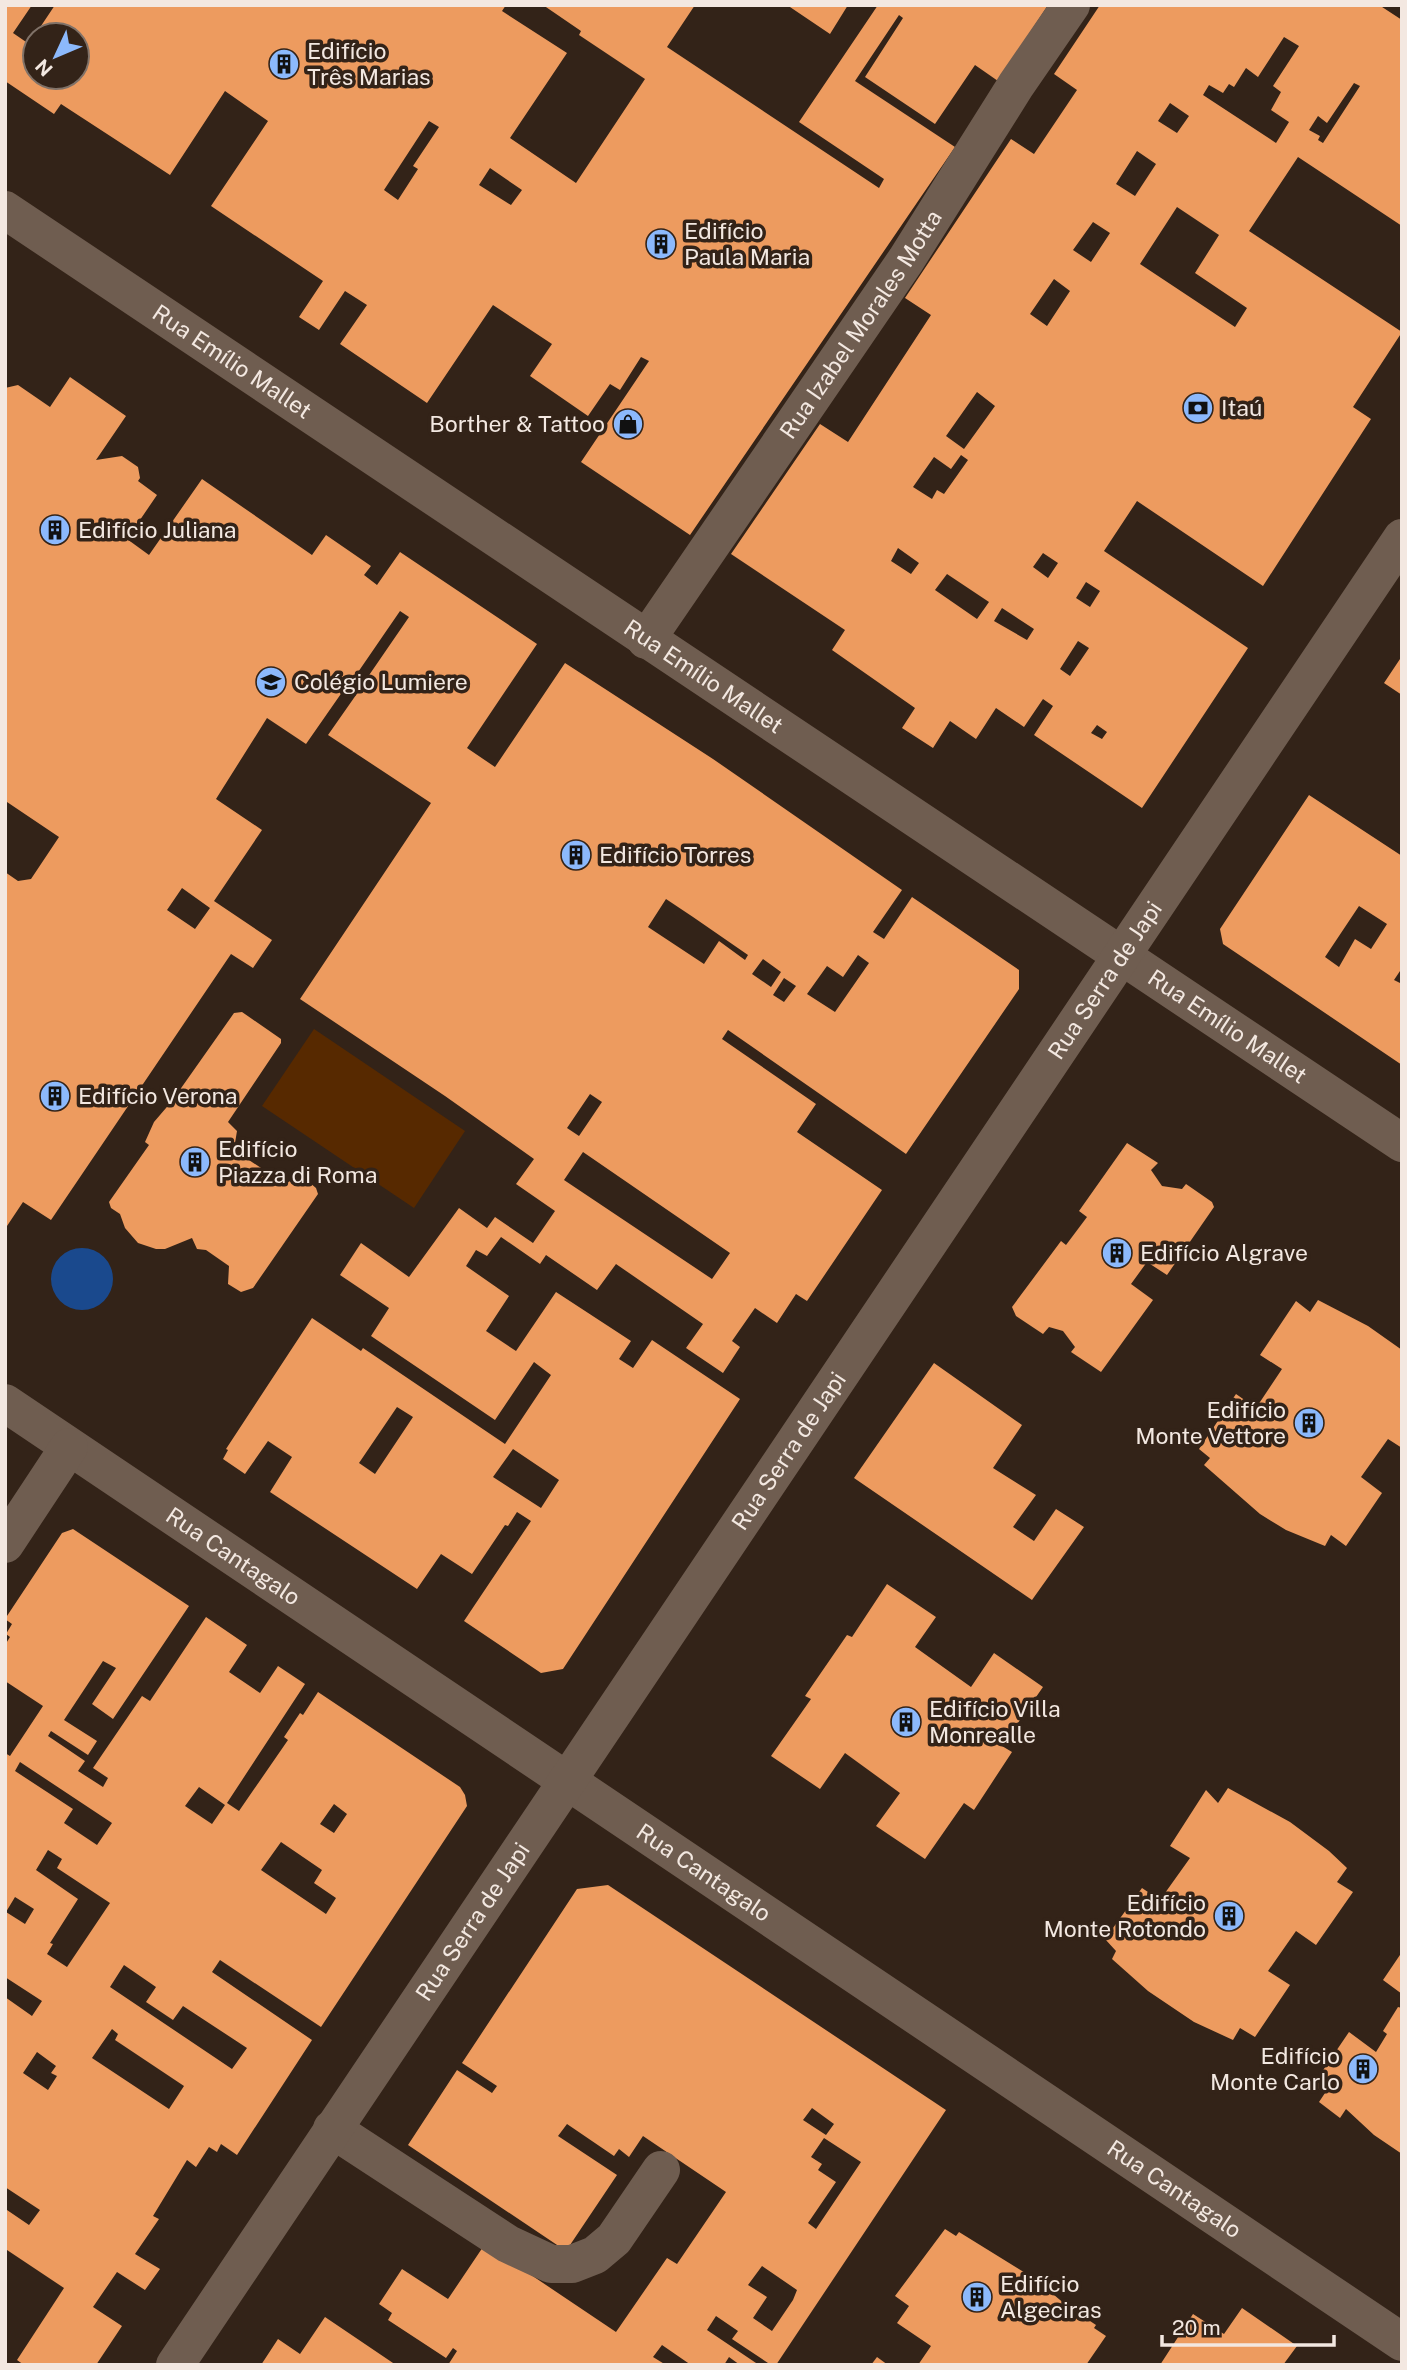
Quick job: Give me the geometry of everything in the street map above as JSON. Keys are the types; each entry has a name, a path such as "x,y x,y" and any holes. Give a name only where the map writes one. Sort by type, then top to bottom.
{"street":[{"name":"Rua Izabel Morales Motta","path":"646,640 906,260 1016,85 1071,5"},
{"name":"Rua Emílio Mallet","path":"5,210 1402,1143"},
{"name":"Rua Serra de Japi","path":"174,2365 1402,538"},
{"name":"Rua Cantagalo","path":"5,1403 1402,2342"},
{"path":"5,1544 69,1447"},
{"path":"332,2129 508,2244 551,2264 572,2264 595,2255 614,2239 661,2170"}],"shaded area":[{"path":"314,1029 465,1131 414,1208 262,1106"}],"water":[{"path":"76,1248 88,1248 104,1257 111,1267 111,1291 104,1301 88,1310 76,1310 65,1305 56,1296 51,1285 51,1273 56,1262 65,1253"}],"building":[{"path":"5,5 32,5 13,33 21,38 21,91 91,91 91,21 44,21 55,5 506,5 502,11 567,53 510,138 576,183 645,79 579,35 581,31 543,5 695,5 667,47 879,188 884,179 799,122 878,5 1048,5 998,81 975,65 935,124 865,77 903,18 899,15 855,81 955,147 690,535 581,462 649,361 641,357 620,390 610,384 588,416 530,376 552,344 493,305 427,403 340,344 367,305 345,291 319,330 299,317 323,281 211,206 268,121 225,91 170,175 61,104 54,114 5,81","holes":["429,121 439,127 413,166 418,169 398,200 384,190","490,168 522,190 511,205 479,185"]},
{"path":"787,5 848,5 830,34"},
{"path":"1100,5 1379,5 1402,20 1402,226 1298,157 1249,231 1402,332 1353,407 1371,419 1263,586 1137,501 1104,551 1248,648 1142,808 1034,735 1053,706 1043,699 1024,727 996,708 976,739 950,721 933,748 902,728 915,708 832,650 845,630 731,554 820,424 848,442 931,315 905,298 1011,139 1034,154 1077,90 1054,74","holes":["1284,37 1299,46 1273,86 1281,92 1271,110 1289,122 1276,143 1203,95 1209,85 1223,93 1229,84 1234,87 1246,68 1258,77","1354,83 1360,86 1323,143 1318,140 1320,136 1309,130 1318,116 1327,123","1170,103 1189,116 1177,133 1158,121","1137,151 1156,164 1135,196 1116,184","1177,207 1219,235 1195,273 1247,308 1235,327 1140,264","1093,222 1110,233 1091,262 1073,250","1054,279 1070,291 1047,326 1030,314","977,392 995,406 964,449 946,436","961,455 968,460 944,494 937,490 932,499 913,487 934,457 951,469","898,548 919,563 911,574 891,561","1043,553 1058,563 1048,578 1033,567","947,574 989,602 977,619 935,590","1086,582 1100,591 1090,607 1076,598","1002,608 1034,629 1027,640 994,621","1078,641 1089,648 1070,676 1060,669","1097,725 1107,732 1102,739 1091,733"]},
{"path":"70,377 126,416 96,460 122,456 138,467 138,481 157,495 127,539 149,555 202,479 312,555 326,535 371,566 364,575 377,585 400,552 537,644 467,748 495,767 565,663 713,759 902,890 873,932 884,939 912,897 1019,970 1019,989 906,1154 728,1030 722,1039 816,1104 797,1132 882,1190 807,1301 796,1294 777,1323 755,1308 732,1341 740,1347 723,1373 686,1348 703,1324 616,1264 597,1290 546,1255 540,1264 501,1237 487,1256 476,1250 466,1266 509,1296 486,1331 516,1351 556,1292 631,1341 619,1359 633,1368 652,1340 740,1399 563,1669 541,1673 464,1621 531,1521 517,1512 472,1574 441,1554 417,1589 270,1492 292,1457 268,1441 245,1474 223,1459 228,1450 226,1449 312,1318 361,1351 363,1348 505,1444 551,1375 534,1362 495,1420 371,1336 389,1308 340,1275 361,1243 409,1277 459,1208 487,1228 495,1217 533,1243 555,1211 516,1184 534,1159 300,999 431,803 328,735 356,695 345,688 306,744 267,718 216,799 262,830 214,901 272,940 253,968 231,954 51,1220 23,1202 5,1229 5,872 18,881 31,879 59,837 7,802 5,805 5,388 18,385 50,407","holes":["400,611 409,617 363,684 354,678","182,888 210,908 195,929 167,910","666,899 748,955 745,960 719,941 704,964 648,927","858,955 869,963 835,1012 807,994 827,966 843,977","763,959 781,972 771,987 752,974","784,978 796,986 784,1002 773,995","590,1094 602,1102 579,1136 567,1128","583,1152 730,1253 712,1279 564,1180","397,1407 413,1417 375,1474 359,1463","513,1449 559,1480 541,1508 493,1477"]},
{"path":"1402,656 1402,695 1384,683"},
{"path":"1309,795 1402,856 1402,968 1394,980 1402,984 1402,1065 1223,944 1220,929","holes":["1359,906 1387,924 1371,949 1355,939 1339,967 1325,957"]},
{"name":"Edifício Piazza di Roma","path":"242,1012 281,1039 281,1043 228,1122 237,1131 235,1143 231,1148 285,1184 297,1177 310,1183 318,1194 253,1288 241,1292 228,1284 229,1266 206,1250 197,1249 192,1238 165,1249 138,1243 109,1202 149,1145 145,1142 154,1122 234,1013"},
{"name":"Edifício Algrave","path":"1127,1143 1158,1163 1151,1170 1162,1186 1182,1189 1186,1184 1212,1202 1214,1207 1167,1275 1147,1262 1131,1284 1153,1300 1101,1372 1071,1352 1075,1347 1063,1331 1049,1327 1043,1334 1016,1316 1012,1307 1061,1241 1066,1245 1087,1217 1079,1211"},
{"name":"Edifício Monte Vettore","path":"1318,1300 1368,1326 1402,1350 1402,1448 1388,1439 1361,1477 1382,1493 1346,1546 1331,1535 1325,1546 1286,1530 1260,1514 1204,1465 1210,1458 1199,1449 1236,1394 1256,1408 1282,1369 1260,1355 1296,1301 1310,1312"},
{"path":"934,1363 1022,1425 993,1468 1036,1495 1013,1527 1034,1541 1056,1509 1084,1527 1032,1600 854,1478"},
{"path":"73,1529 189,1606 113,1719 92,1704 116,1668 103,1661 64,1720 97,1741 88,1755 51,1731 48,1736 85,1761 78,1771 103,1787 108,1778 93,1768 142,1696 150,1701 206,1617 247,1645 229,1672 260,1693 278,1666 305,1684 227,1803 239,1811 288,1740 284,1737 318,1692 460,1787 467,1806 321,2027 220,1960 212,1972 312,2040 237,2155 221,2144 217,2152 209,2147 196,2167 187,2160 153,2216 159,2219 135,2254 160,2269 145,2290 117,2272 93,2307 122,2326 96,2365 24,2365 17,2360 64,2288 7,2250 5,2252 7,2210 29,2225 40,2210 5,2187 5,1997 32,2016 42,2001 5,1977 5,1753 10,1756 43,1706 5,1681 5,1645 10,1637 6,1634 12,1624 5,1619 62,1533","holes":["20,1762 112,1823 97,1845 64,1823 73,1809 15,1771","199,1787 225,1805 212,1824 185,1806","334,1804 347,1814 334,1833 320,1824","281,1842 322,1870 314,1883 336,1898 326,1914 261,1870","48,1850 62,1859 57,1868 110,1903 67,1967 47,1954 53,1944 50,1943 78,1899 36,1870","15,1897 34,1909 25,1924 6,1912","124,1965 156,1987 146,2002 173,2020 183,2006 247,2048 232,2069 110,1987","112,2029 118,2034 115,2040 184,2086 169,2109 92,2058","37,2052 56,2066 51,2073 57,2076 48,2090 23,2073"]},
{"name":"Edifício Villa Monrealle","path":"887,1584 936,1617 915,1647 971,1687 994,1653 1043,1687 1002,1746 1012,1752 974,1810 964,1803 925,1859 876,1826 900,1793 845,1753 820,1789 771,1756 811,1699 805,1696 847,1635 852,1637"},
{"name":"Edifício Monte Rotondo","path":"1228,1788 1290,1822 1329,1851 1347,1868 1337,1882 1353,1892 1316,1945 1296,1931 1268,1971 1290,1985 1255,2037 1240,2028 1233,2040 1194,2022 1148,1991 1112,1959 1116,1951 1105,1939 1142,1888 1160,1900 1190,1858 1170,1846 1206,1790 1218,1803"},
{"path":"608,1885 946,2110 776,2365 771,2365 732,2339 738,2331 716,2316 707,2330 759,2365 740,2365 729,2357 724,2365 691,2365 662,2345 653,2357 666,2365 448,2365 457,2351 453,2348 446,2358 388,2320 392,2313 379,2304 402,2269 448,2299 485,2244 616,2332 667,2258 677,2264 726,2192 643,2136 629,2157 619,2149 614,2156 567,2124 558,2136 617,2175 566,2251 408,2145 457,2070 492,2093 497,2086 462,2063 577,1889","holes":["812,2108 834,2124 826,2135 803,2120","824,2138 861,2162 816,2229 808,2223 836,2182 818,2170 822,2164 811,2157","762,2266 797,2290 772,2331 753,2318 767,2297 748,2285"]},
{"path":"1402,1952 1402,1994 1383,1980"},
{"name":"Edifício Monte Carlo","path":"1398,2007 1402,2008 1402,2154 1374,2135 1346,2109 1340,2118 1319,2102 1325,2093 1313,2085 1349,2032 1376,2052 1387,2034 1383,2031"},
{"name":"Edifício Algeciras","path":"945,2229 956,2236 959,2232 1035,2279 1096,2325 1094,2328 1106,2336 1086,2365 918,2365 931,2346 897,2323 909,2306 895,2296"},
{"path":"1242,2308 1297,2346 1283,2365 1160,2365 1193,2314 1224,2334"},
{"path":"325,2317 396,2365 261,2365 278,2339 300,2354"},
{"path":"877,2357 888,2365 871,2365"}],"place":[{"name":"Edifício Três Marias","path":"284,64"},
{"name":"Edifício Paula Maria","path":"661,244"},
{"name":"Itaú","path":"1198,408"},
{"name":"Borther & Tattoo","path":"628,424"},
{"name":"Edifício Juliana","path":"55,530"},
{"name":"Colégio Lumiere","path":"271,682"},
{"name":"Edifício Torres","path":"576,855"},
{"name":"Edifício Verona","path":"55,1096"},
{"name":"Edifício Piazza di Roma","path":"195,1162"},
{"name":"Edifício Algrave","path":"1117,1253"},
{"name":"Edifício Monte Vettore","path":"1309,1423"},
{"name":"Edifício Villa Monrealle","path":"906,1722"},
{"name":"Edifício Monte Rotondo","path":"1229,1916"},
{"name":"Edifício Monte Carlo","path":"1363,2069"},
{"name":"Edifício Algeciras","path":"977,2297"}]}
